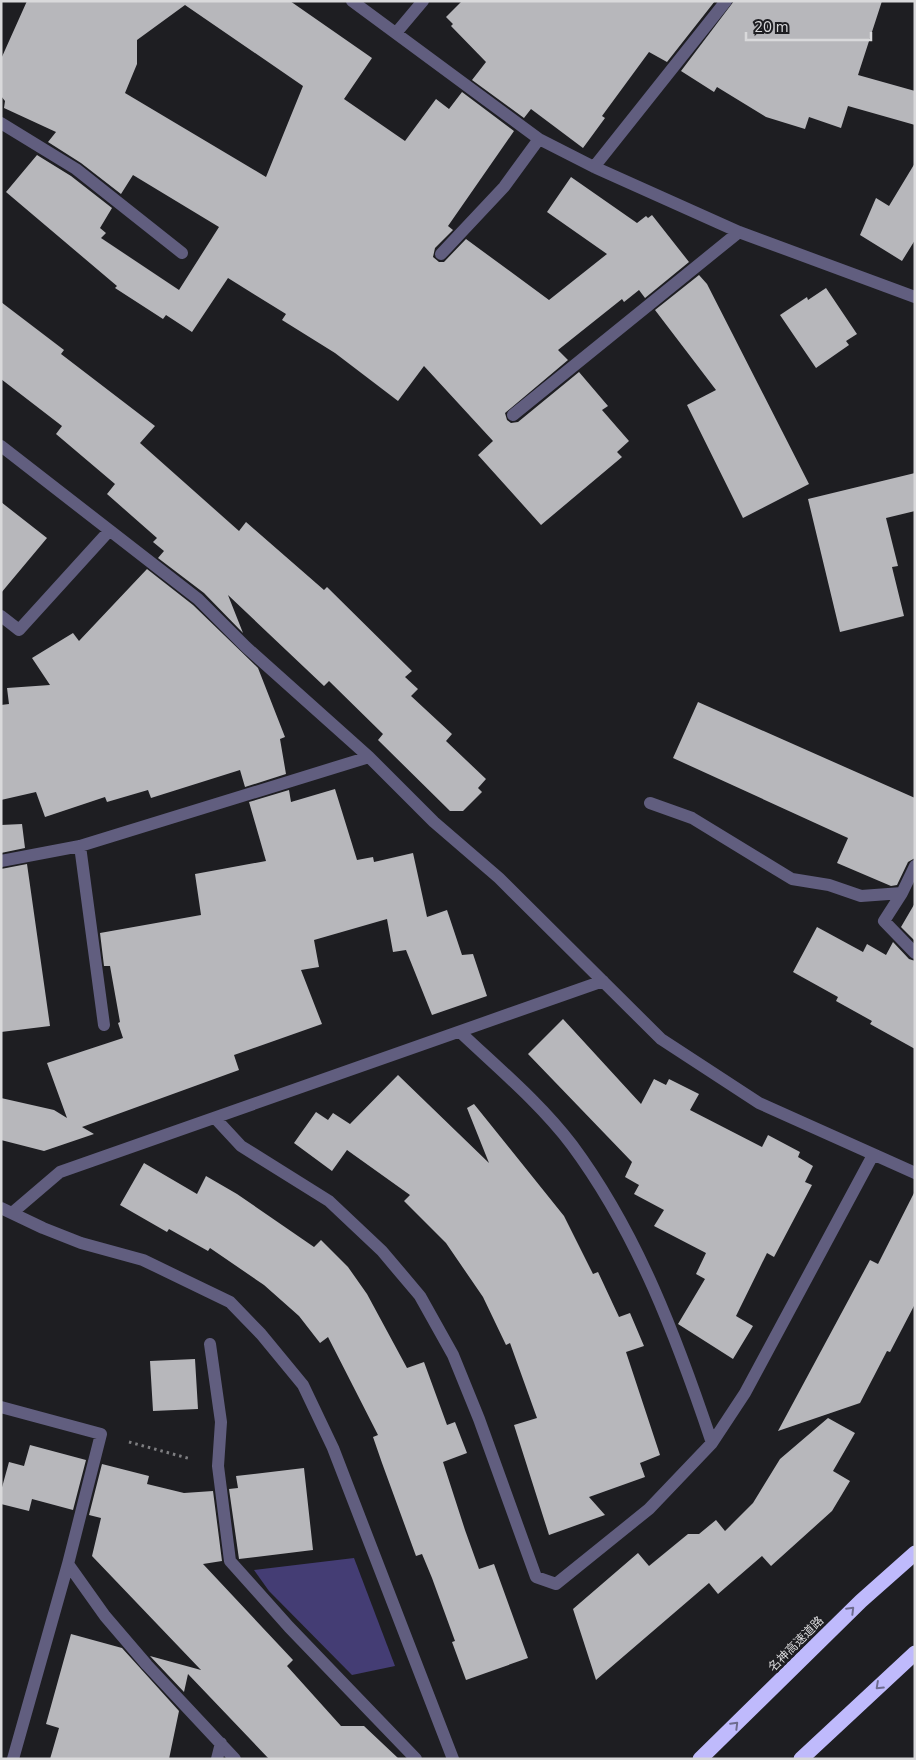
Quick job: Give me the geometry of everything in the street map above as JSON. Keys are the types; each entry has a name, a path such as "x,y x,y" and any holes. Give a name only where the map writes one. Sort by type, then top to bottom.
{"highway":[{"name":"名神高速道路","path":"700,1759 860,1601 915,1553"},
{"path":"801,1759 915,1653"}],"street":[{"path":"352,1 539,139 594,167 739,232 915,297"},
{"path":"396,33 423,1"},
{"path":"594,167 726,1"},
{"path":"1,123 76,169 182,253"},
{"path":"441,254 504,187 539,139"},
{"path":"513,415 739,232"},
{"path":"1,446 198,599 246,647 369,756 434,822 499,878 661,1039 760,1103 915,1173"},
{"path":"1,616 19,630 109,531"},
{"path":"1,861 80,846 369,756"},
{"path":"650,803 692,818 792,879 829,885 861,896 902,893"},
{"path":"80,846 104,1025"},
{"path":"915,866 902,893 884,921 915,953"},
{"path":"453,1759 334,1448 302,1385 261,1334 230,1302 143,1260 81,1243 43,1228 7,1210 60,1172 603,981"},
{"path":"460,1032 522,1091 571,1144 604,1193 638,1252 690,1378 712,1443"},
{"path":"215,1118 242,1146 329,1201 382,1251 420,1296 453,1356 479,1419 536,1577 556,1584 649,1509 712,1443 745,1393 873,1155"},
{"path":"210,1344 221,1422 218,1466 230,1562 289,1627 416,1759"},
{"path":"1,1407 101,1434 68,1564 13,1759"},
{"path":"68,1564 105,1616 147,1665 235,1759"},
{"path":"217,1759 222,1743"}],"path":[{"path":"101,1434 218,1466"}],"shaded area":[{"path":"354,1558 395,1666 352,1675 269,1591 254,1570"}],"building":[{"path":"27,1 290,1 372,58 344,99 405,141 436,99 449,109 462,92 514,131 448,226 453,230 435,248 433,257 439,262 444,262 466,239 549,300 607,254 547,212 571,177 637,223 646,216 648,218 652,215 689,262 645,298 639,290 624,302 622,299 558,350 568,360 505,413 507,420 511,423 518,422 579,372 608,406 602,410 629,441 617,452 622,457 541,525 478,455 493,441 424,366 398,401 335,353 282,320 286,314 228,278 192,332 166,315 163,319 115,288 117,286 6,192 37,155 71,176 112,208 100,228 106,233 101,238 179,290 219,227 133,175 121,194 81,163 48,142 56,132 4,108 5,101 1,96 1,59","holes":["185,5 303,86 266,177 125,93 137,64 137,40"]},
{"path":"462,1 715,1 667,62 649,52 602,116 605,118 583,148 531,109 524,118 472,80 486,62 451,26 453,24 446,17"},
{"path":"734,1 882,1 858,75 915,91 915,125 848,106 841,128 809,117 805,129 766,117 717,87 714,92 681,71"},
{"path":"915,163 915,240 902,261 860,235 876,198 889,206"},
{"path":"699,275 707,284 809,484 743,518 687,405 716,390 655,310"},
{"path":"826,288 857,334 846,341 849,345 816,368 780,315 807,297 808,300"},
{"path":"1,302 64,350 61,354 155,426 140,443 239,531 246,522 324,590 327,587 412,671 405,677 418,689 411,696 452,734 446,741 486,779 478,788 482,792 463,811 450,811 378,740 383,734 329,681 324,686 228,595 243,633 204,593 158,558 164,551 153,542 157,538 107,494 115,484 56,434 62,426 1,379"},
{"path":"915,473 915,511 886,518 898,566 892,567 904,616 840,632 808,499"},
{"path":"1,502 47,538 1,593"},
{"path":"147,569 193,605 258,668 285,737 280,739 286,774 245,787 240,770 151,798 148,790 107,802 105,797 45,817 36,792 1,800 1,705 9,704 7,688 50,685 32,658 73,633 79,641"},
{"path":"698,702 915,798 915,858 908,862 897,885 891,886 837,863 848,838 673,758"},
{"path":"335,789 357,860 373,857 374,862 413,853 427,917 447,910 462,955 473,954 487,996 432,1015 406,950 393,952 387,919 314,940 319,967 301,970 322,1024 234,1055 239,1070 82,1127 94,1134 44,1151 1,1140 1,1098 54,1110 67,1118 47,1063 123,1038 118,1023 120,1022 110,966 104,966 100,933 201,915 195,874 266,861 249,802 289,790 291,802"},
{"path":"22,824 25,848 1,853 1,825"},
{"path":"27,864 50,1026 1,1032 1,869"},
{"path":"915,903 915,941 901,927"},
{"path":"817,927 863,952 867,944 886,955 893,942 909,959 915,961 915,1049 870,1024 872,1021 836,1001 838,997 793,972"},
{"path":"563,1019 641,1104 654,1079 666,1085 669,1079 699,1094 690,1110 762,1147 768,1135 800,1152 798,1157 813,1166 805,1182 812,1185 774,1257 767,1253 736,1316 753,1326 733,1359 678,1324 705,1279 696,1274 706,1253 654,1226 664,1210 634,1194 639,1185 625,1177 632,1162 528,1054"},
{"path":"398,1075 489,1163 467,1108 474,1104 564,1216 593,1274 598,1272 619,1317 630,1313 644,1346 626,1352 660,1455 640,1463 645,1477 589,1497 605,1515 549,1535 514,1425 537,1418 510,1343 506,1345 483,1297 446,1243 404,1201 410,1195 347,1150 332,1171 294,1143 316,1112 328,1120 333,1113 350,1124"},
{"path":"144,1163 197,1194 206,1176 237,1194 314,1247 321,1240 348,1267 367,1294 407,1368 424,1362 447,1425 455,1422 467,1453 443,1462 465,1530 479,1569 494,1564 528,1658 466,1680 452,1642 455,1641 432,1578 422,1554 416,1556 382,1463 373,1437 378,1435 328,1337 320,1343 299,1316 264,1285 210,1248 208,1251 169,1229 167,1232 120,1205"},
{"path":"915,1191 915,1304 890,1352 887,1351 860,1403 778,1431 870,1260 878,1264"},
{"path":"195,1359 198,1409 153,1411 150,1361"},
{"path":"828,1418 855,1433 833,1471 850,1481 832,1511 771,1566 762,1556 718,1594 709,1583 596,1680 573,1609 638,1553 649,1566 688,1534 699,1534 716,1520 725,1531 753,1503 780,1459"},
{"path":"30,1445 86,1460 73,1510 32,1499 29,1511 1,1504 1,1491 9,1462 24,1466"},
{"path":"102,1464 149,1476 147,1484 184,1493 213,1491 222,1561 203,1564 293,1660 287,1666 341,1726 364,1726 399,1759 269,1759 188,1674 184,1692 150,1656 201,1670 92,1556 101,1518 89,1515"},
{"path":"304,1468 313,1550 239,1559 229,1489 238,1488 236,1476"},
{"path":"71,1634 122,1648 179,1711 169,1759 50,1759 59,1728 46,1724"}]}
